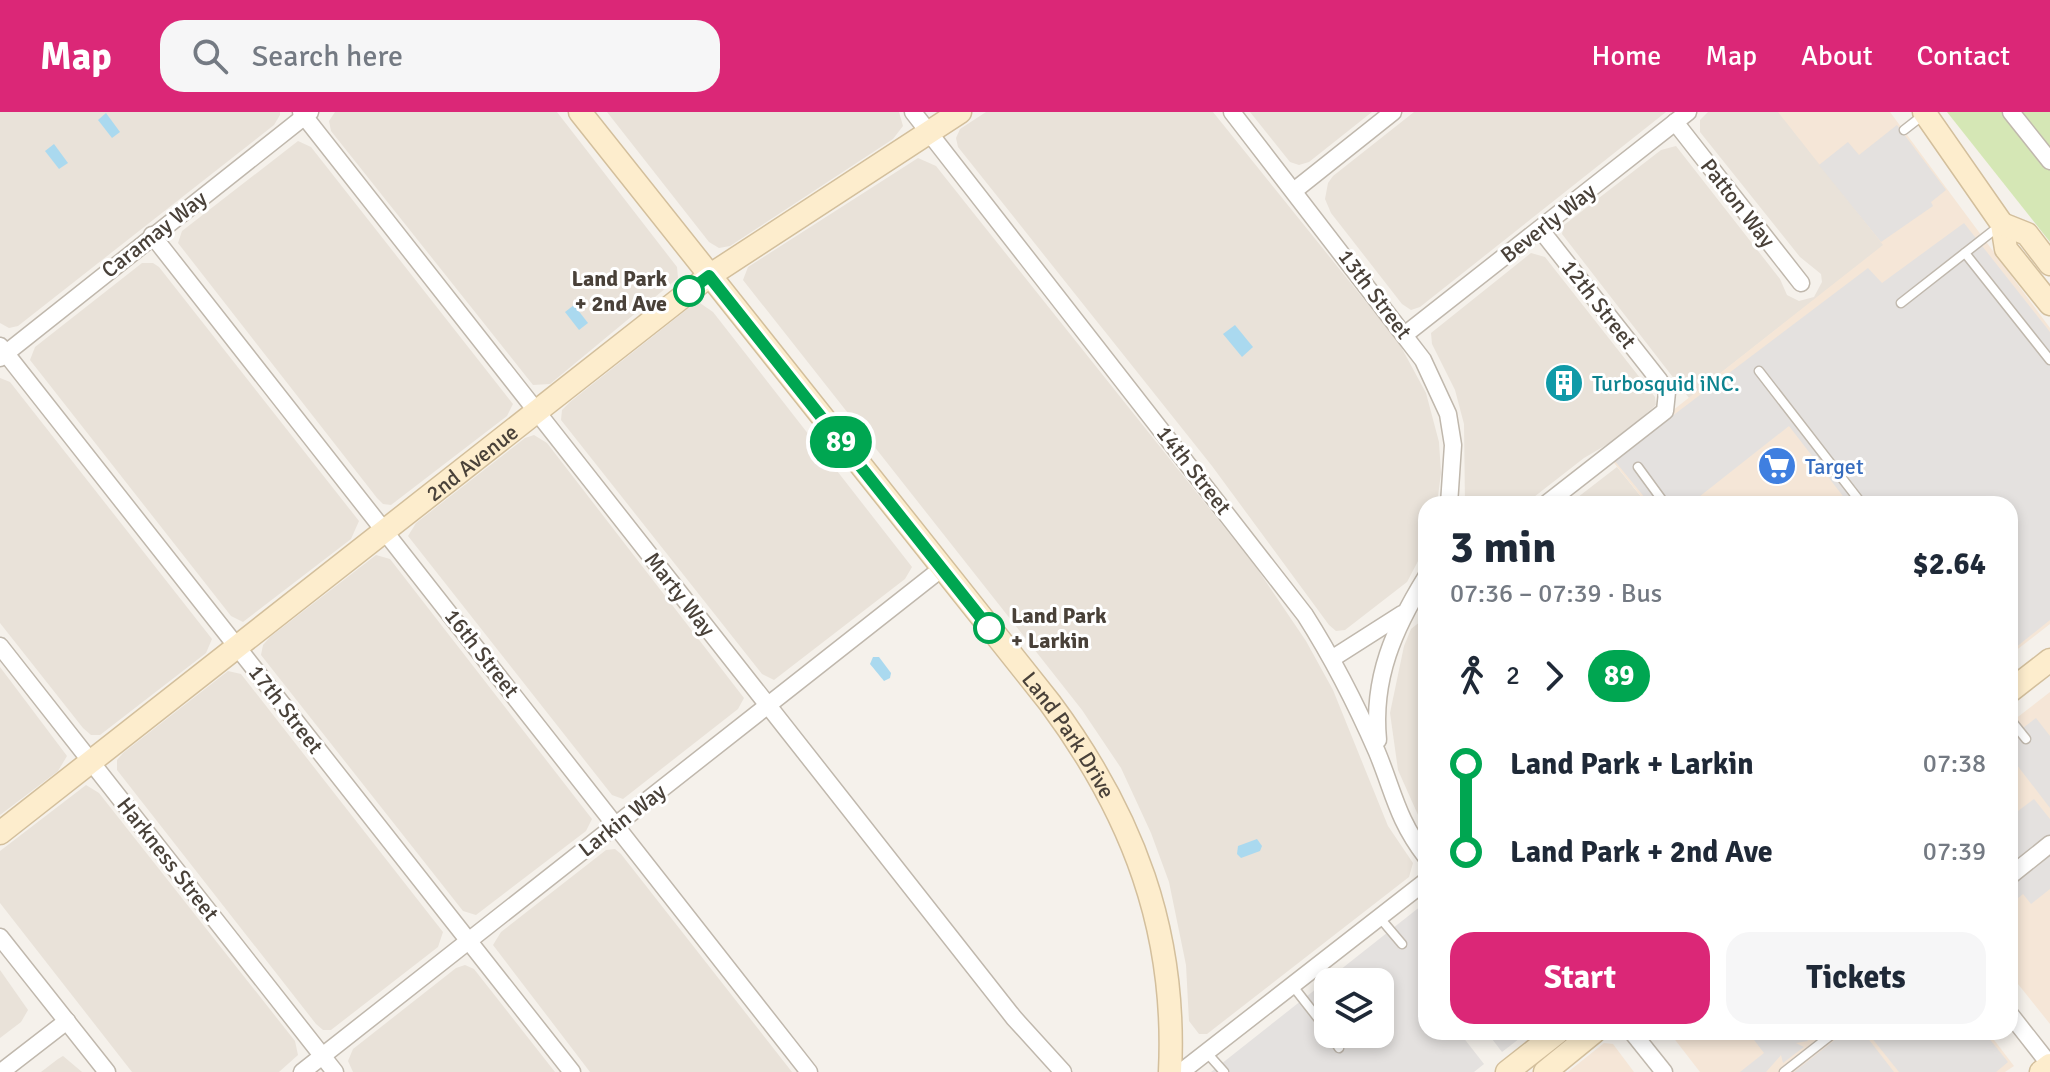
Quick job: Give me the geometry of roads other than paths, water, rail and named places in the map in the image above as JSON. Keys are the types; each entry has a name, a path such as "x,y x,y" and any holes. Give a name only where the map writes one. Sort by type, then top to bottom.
{"main road":[{"name":"Land Park Drive","path":"580,112 1074,736 1119,812 1140,861 1164,954 1172,1031 1170,1072"},
{"name":"2nd Avenue","path":"0,833 709,276 960,112"},
{"path":"1924,113 2002,224 2006,249 2050,304"},
{"path":"2002,224 2027,234 2050,264"},
{"path":"2018,685 2050,660"},
{"path":"1507,1072 1546,1040"},
{"path":"1545,1072 1584,1040"},
{"path":"2041,1072 2050,1065"}],"street":[{"name":"14th Street","path":"913,112 1305,615 1333,658 1379,758 1392,800 1418,844"},
{"name":"13th Street","path":"1232,112 1407,333 1437,385 1448,414 1453,445 1450,496"},
{"path":"1295,190 1393,112"},
{"path":"2011,112 2050,161"},
{"name":"Caramay Way","path":"2,352 305,113"},
{"name":"Marty Way","path":"305,113 1033,1041 1063,1072"},
{"name":"Beverly Way","path":"1407,333 1682,117"},
{"name":"Patton Way","path":"1682,117 1801,283"},
{"name":"12th Street","path":"1540,229 1667,392 1665,411 1556,496"},
{"name":"16th Street","path":"152,235 809,1072"},
{"name":"17th Street","path":"2,352 572,1072"},
{"name":"Larkin Way","path":"302,1072 941,569"},
{"path":"1379,758 1376,720 1383,661 1404,613 1418,590"},
{"path":"1333,658 1418,602"},
{"name":"Harkness Street","path":"0,646 335,1072"},
{"path":"2018,870 2050,844"},
{"path":"1181,1072 1418,887"},
{"path":"0,937 107,1072"},
{"path":"1,1072 67,1021"},
{"path":"2018,1024 2050,1065"},
{"path":"1638,1040 1664,1072"}],"lane":[{"path":"1904,130 1924,113"},
{"path":"1901,303 2002,224"},
{"path":"1965,253 2050,360"},
{"path":"1759,371 1856,496"},
{"path":"1638,467 1659,496"},
{"path":"2018,729 2026,739"},
{"path":"1379,917 1402,944"},
{"path":"1292,985 1314,1013"},
{"path":"1784,1072 1825,1040"},
{"path":"1206,1052 1224,1072"}],"water":[{"path":"106,113 120,132 112,138 98,120"},
{"path":"54,144 68,163 59,169 45,151"},
{"path":"574,305 588,323 579,330 565,312"},
{"path":"1235,325 1253,347 1242,357 1223,334"},
{"path":"873,657 879,657 891,673 890,678 884,681 870,664"},
{"path":"1257,839 1262,846 1260,851 1241,858 1237,854 1238,846"}],"place":[{"name":"Land Park + 2nd Ave","path":"689,291"},
{"name":"Turbosquid iNC.","path":"1564,383"},
{"name":"Target","path":"1777,466"},
{"name":"Land Park + Larkin","path":"989,628"}]}
